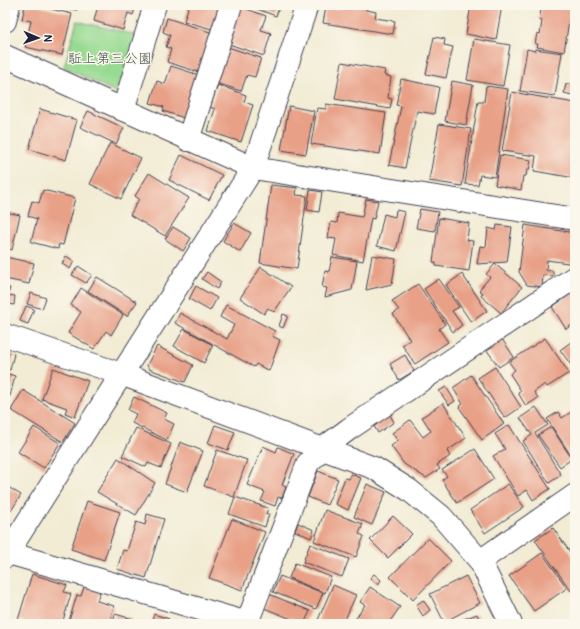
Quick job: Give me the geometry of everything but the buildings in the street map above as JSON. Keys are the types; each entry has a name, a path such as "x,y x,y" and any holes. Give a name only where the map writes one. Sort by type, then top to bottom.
{"street":[{"path":"5,21 8,5"},
{"path":"123,110 155,5"},
{"path":"188,140 231,5"},
{"path":"307,5 253,168 6,554 249,623 308,463 322,449 349,429 575,278"},
{"path":"5,56 188,140 253,168 575,219"},
{"path":"5,335 121,374 374,468 409,490 441,516 480,561 511,624"},
{"path":"480,561 575,495"}],"green space":[{"name":"駈上第三公園","path":"77,21 144,37 128,98 64,67"}]}
